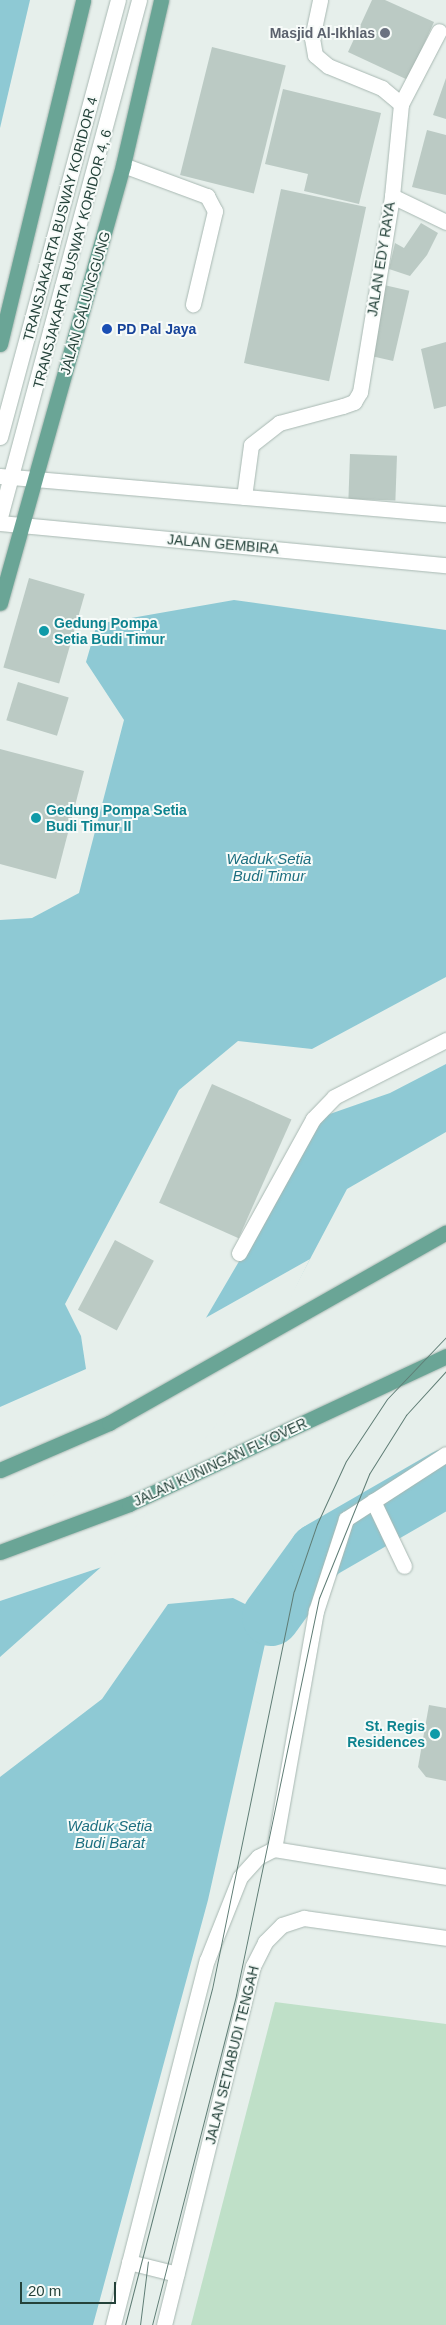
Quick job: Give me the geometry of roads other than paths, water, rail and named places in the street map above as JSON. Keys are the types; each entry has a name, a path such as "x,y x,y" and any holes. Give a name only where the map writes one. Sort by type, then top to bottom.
{"main road":[{"path":"0,344 83,0"},
{"name":"JALAN GALUNGGUNG","path":"0,603 123,165 161,0"},
{"path":"0,1470 108,1423 354,1287 446,1232"},
{"name":"JALAN KUNINGAN FLYOVER","path":"0,1552 129,1504 440,1359"}],"street":[{"name":"TRANSJAKARTA BUSWAY KORIDOR 4","path":"0,437 118,0"},
{"name":"TRANSJAKARTA BUSWAY KORIDOR 4, 6","path":"0,517 4,478 139,0"},
{"path":"320,0 312,38 315,55 328,66 382,88 401,104 439,31"},
{"name":"JALAN EDY RAYA","path":"244,497 251,445 279,423 354,402 360,392 392,196 401,104"},
{"path":"123,165 206,196 215,211 193,304"},
{"path":"392,196 446,222"},
{"path":"4,478 446,514"},
{"name":"JALAN GEMBIRA","path":"0,523 446,565"},
{"path":"239,1253 313,1119 329,1102 446,1040"},
{"path":"274,1848 298,1699 330,1561 346,1519 375,1506 446,1454"},
{"path":"375,1506 404,1566"},
{"path":"113,2325 219,1923 240,1877 258,1857 274,1848 446,1878"},
{"name":"JALAN SETIABUDI TENGAH","path":"164,2325 253,1966 265,1942 282,1926 304,1918 446,1938"},
{"path":"129,2262 177,2274"}],"water":[{"path":"0,0 30,0 0,128"},
{"name":"Waduk Setia Budi Timur","path":"234,600 446,630 446,977 312,1049 238,1041 179,1090 65,1304 81,1336 86,1369 0,1407 0,920 32,918 79,893 124,720 86,662 97,624"},
{"path":"446,1064 446,1132 347,1189 243,1386 100,1568 0,1657 0,1553 169,1381 324,1116 390,1093"},
{"name":"Waduk Setia Budi Barat","path":"233,1598 271,1617 208,1900 93,2325 0,2325 0,1777 102,1699 168,1604"}],"waterway":[{"path":"271,1617 318,1552 446,1478"}],"tram line":[{"path":"125,2325 212,1989 294,1591 317,1524 346,1461 387,1399 446,1337"},
{"path":"152,2325 236,1995 319,1598 369,1474 406,1415 446,1371"},
{"path":"140,2325 148,2261"}],"place":[{"name":"Masjid Al-Ikhlas","path":"385,33"},
{"name":"PD Pal Jaya","path":"107,329"},
{"name":"Gedung Pompa Setia Budi Timur","path":"44,631"},
{"name":"Gedung Pompa Setia Budi Timur II","path":"36,818"},
{"name":"St. Regis Residences","path":"435,1734"}]}
